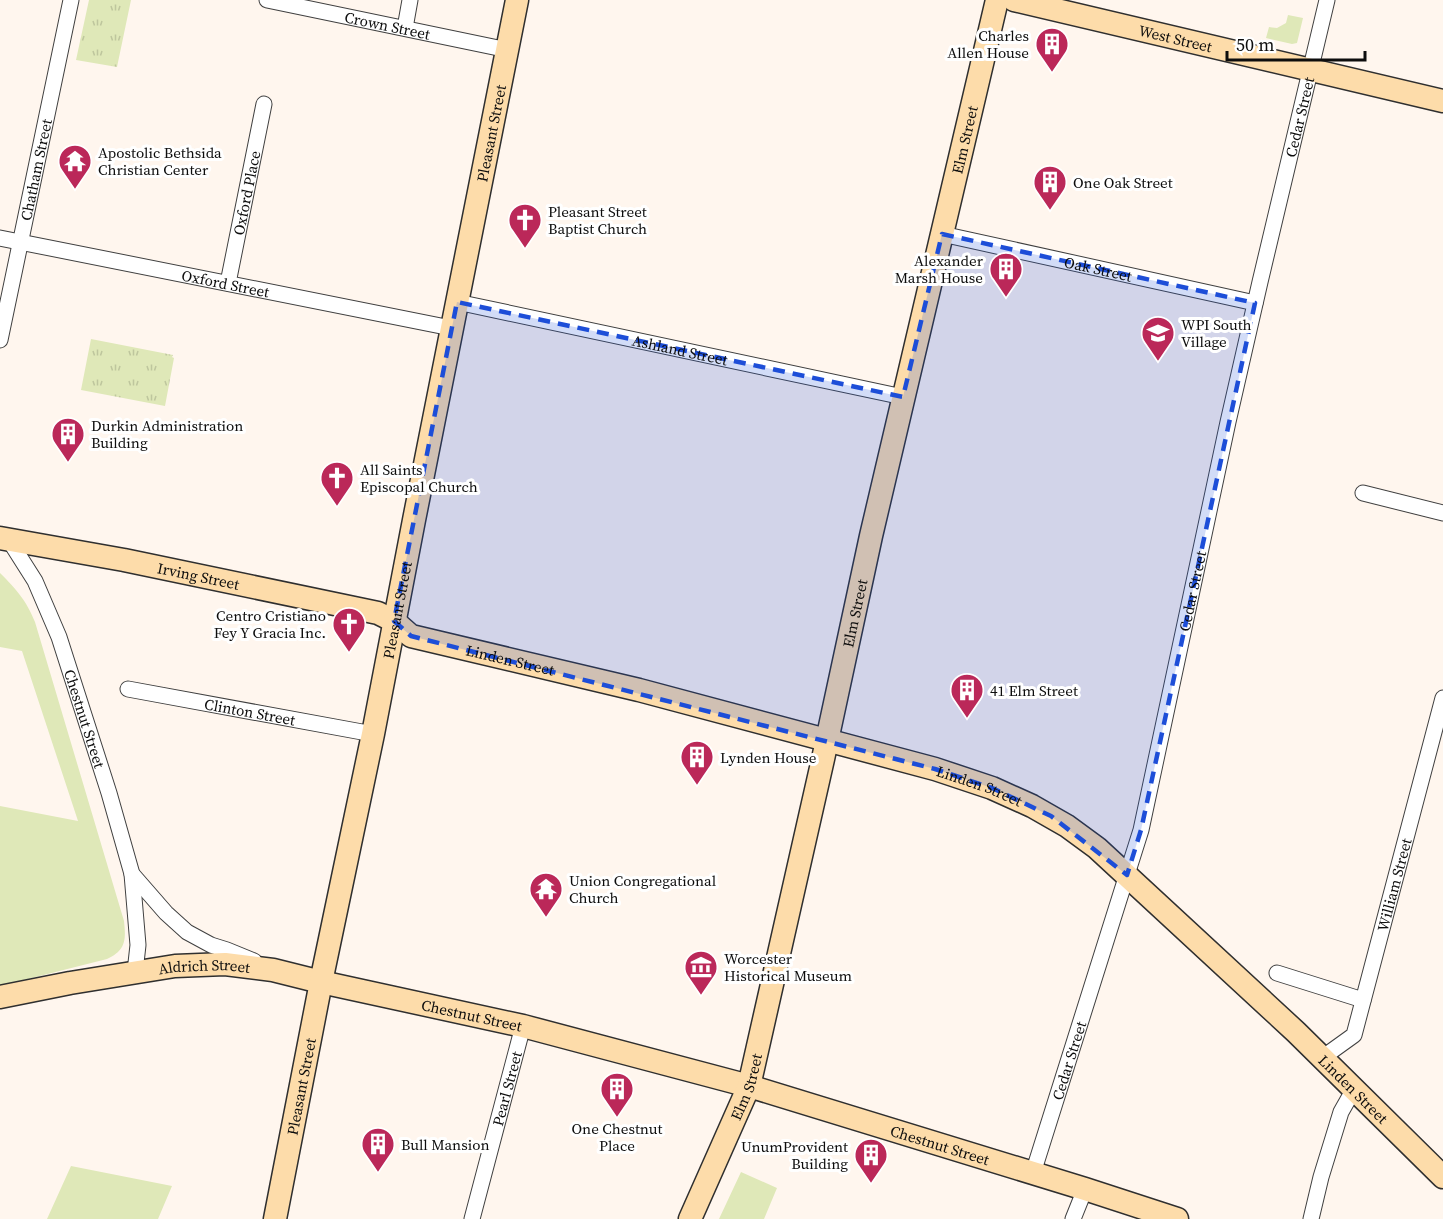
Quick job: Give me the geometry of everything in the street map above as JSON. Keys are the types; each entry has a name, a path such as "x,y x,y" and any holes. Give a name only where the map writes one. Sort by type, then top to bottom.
{"main road":[{"name":"Pleasant Street","path":"276,1219 321,982 373,734 517,0"},
{"name":"Elm Street","path":"690,1219 749,1086 903,397 997,0"},
{"name":"West Street","path":"1014,0 1443,101"},
{"name":"Irving Street","path":"4,539 124,560 378,612 394,621"},
{"name":"Linden Street","path":"394,621 411,636 639,690 935,769 1012,796 1051,816 1097,848 1296,1032 1443,1177"},
{"name":"Aldrich Street","path":"0,997 70,982 175,966 225,964 273,970"},
{"name":"Chestnut Street","path":"273,970 523,1026 749,1086 1177,1219"}],"street":[{"name":"Chatham Street","path":"0,340 71,0"},
{"name":"Crown Street","path":"267,0 287,2 508,50"},
{"path":"405,28 410,0"},
{"name":"Cedar Street","path":"1033,1173 1141,830 1255,303 1327,0"},
{"name":"Oxford Place","path":"228,283 264,104"},
{"name":"Oak Street","path":"942,234 1255,303"},
{"name":"Oxford Street","path":"0,238 452,328"},
{"name":"Ashland Street","path":"457,302 903,397"},
{"path":"1363,493 1443,513"},
{"name":"Chestnut Street","path":"4,539 35,581 59,637 109,793 132,874 166,913 187,932 211,945 273,970"},
{"name":"Clinton Street","path":"128,689 373,734"},
{"name":"William Street","path":"1322,1058 1354,1035 1443,698"},
{"name":"Aldrich Street","path":"132,874 138,945 135,972"},
{"path":"1277,973 1363,1000"},
{"name":"Pearl Street","path":"472,1219 523,1026"},
{"path":"1311,1219 1341,1112 1354,1089"},
{"path":"1073,1219 1085,1189"}],"highlighted area":[{"path":"942,234 1255,303 1141,830 1127,875 1051,816 992,788 935,769 411,636 394,621 457,302 903,397"}],"green space":[{"path":"89,0 131,0 117,67 76,60"},
{"path":"1288,15 1303,18 1297,43 1266,38 1269,27 1277,28 1286,23"},
{"path":"91,339 173,355 165,406 81,390"},
{"path":"0,573 28,607 35,622 124,921 125,934 121,948 107,959 4,985 0,985 0,806 78,821 22,651 0,647"},
{"path":"71,1166 172,1186 158,1219 47,1219"},
{"path":"741,1172 777,1188 764,1219 719,1219"}],"place":[{"name":"Charles Allen House","path":"1052,73"},
{"name":"Apostolic Bethsida Christian Center","path":"75,190"},
{"name":"One Oak Street","path":"1050,211"},
{"name":"Pleasant Street Baptist Church","path":"525,249"},
{"name":"Alexander Marsh House","path":"1006,298"},
{"name":"WPI South Village","path":"1158,362"},
{"name":"Durkin Administration Building","path":"68,463"},
{"name":"All Saints Episcopal Church","path":"337,507"},
{"name":"Centro Cristiano Fey Y Gracia Inc.","path":"349,653"},
{"name":"41 Elm Street","path":"967,719"},
{"name":"Lynden House","path":"697,786"},
{"name":"Union Congregational Church","path":"546,918"},
{"name":"Worcester Historical Museum","path":"701,996"},
{"name":"One Chestnut Place","path":"617,1118"},
{"name":"Bull Mansion","path":"378,1173"},
{"name":"UnumProvident Building","path":"871,1184"}]}
